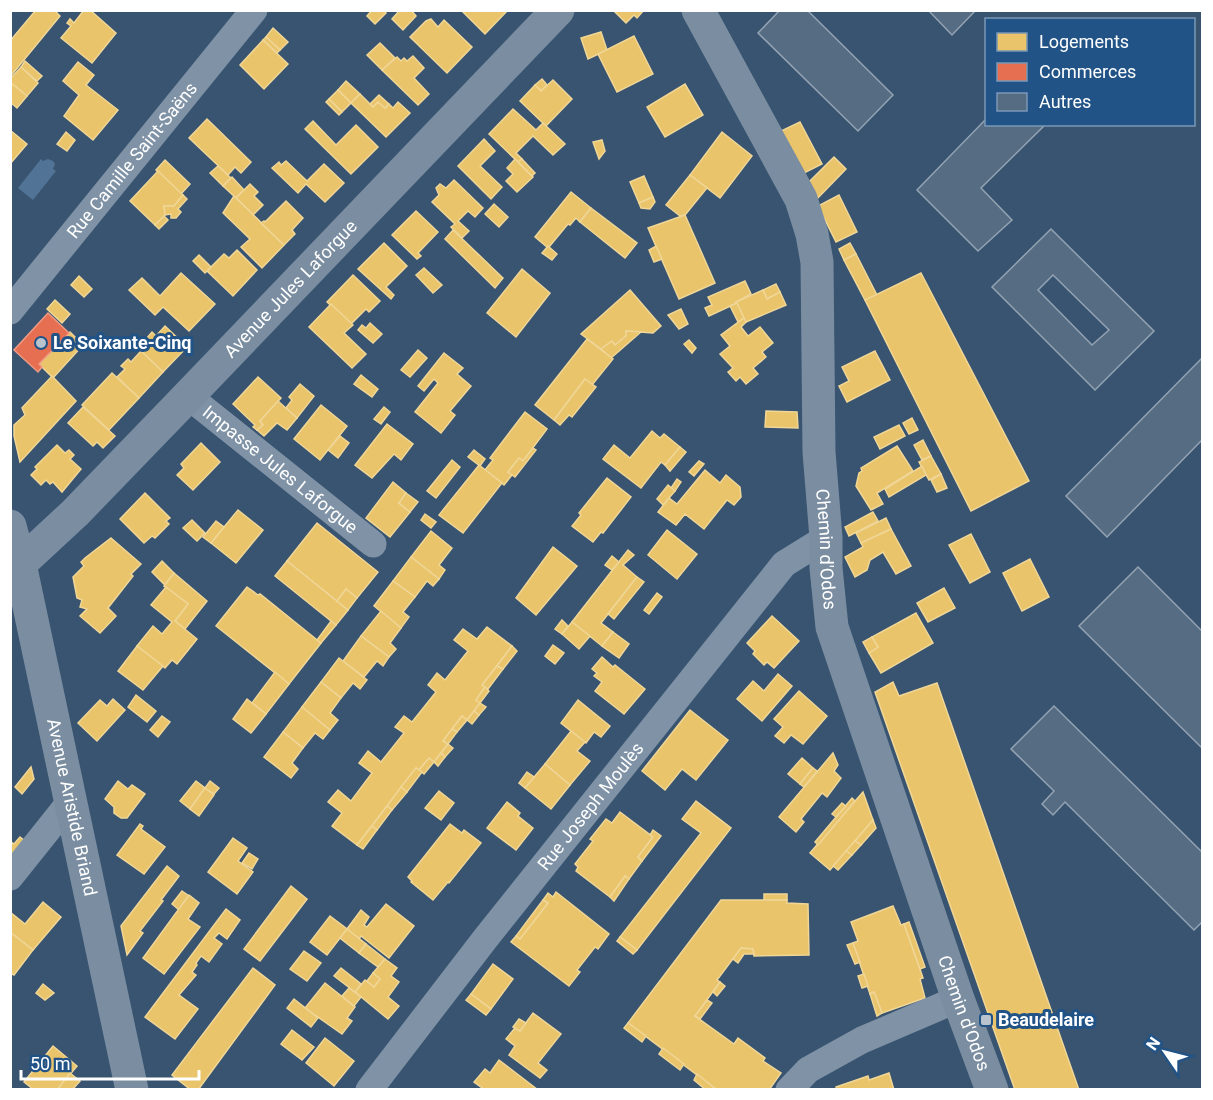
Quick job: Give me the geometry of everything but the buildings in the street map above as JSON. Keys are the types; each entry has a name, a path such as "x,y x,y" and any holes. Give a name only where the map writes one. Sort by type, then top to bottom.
{"street":[{"name":"Rue Camille Saint-Saëns","path":"10,311 254,10"},
{"name":"Avenue Jules Laforgue","path":"15,569 75,513 558,10"},
{"name":"Chemin d'Odos","path":"698,10 801,199 812,234 817,262 819,452 832,627 958,999 992,1089"},
{"name":"Impasse Jules Laforgue","path":"188,396 373,544"},
{"name":"Avenue Aristide Briand","path":"10,526 15,569 70,802 132,1089"},
{"name":"Rue Joseph Moulès","path":"369,1089 485,939 784,564 826,538"},
{"path":"10,877 70,802"},
{"path":"789,1089 808,1070 854,1045 958,999"}],"water":[{"path":"41,159 53,161 55,164 53,169 56,171 33,200 18,188"}],"place":[{"name":"Le Soixante-Cinq","path":"41,343"},
{"name":"Beaudelaire","path":"986,1020"}]}
